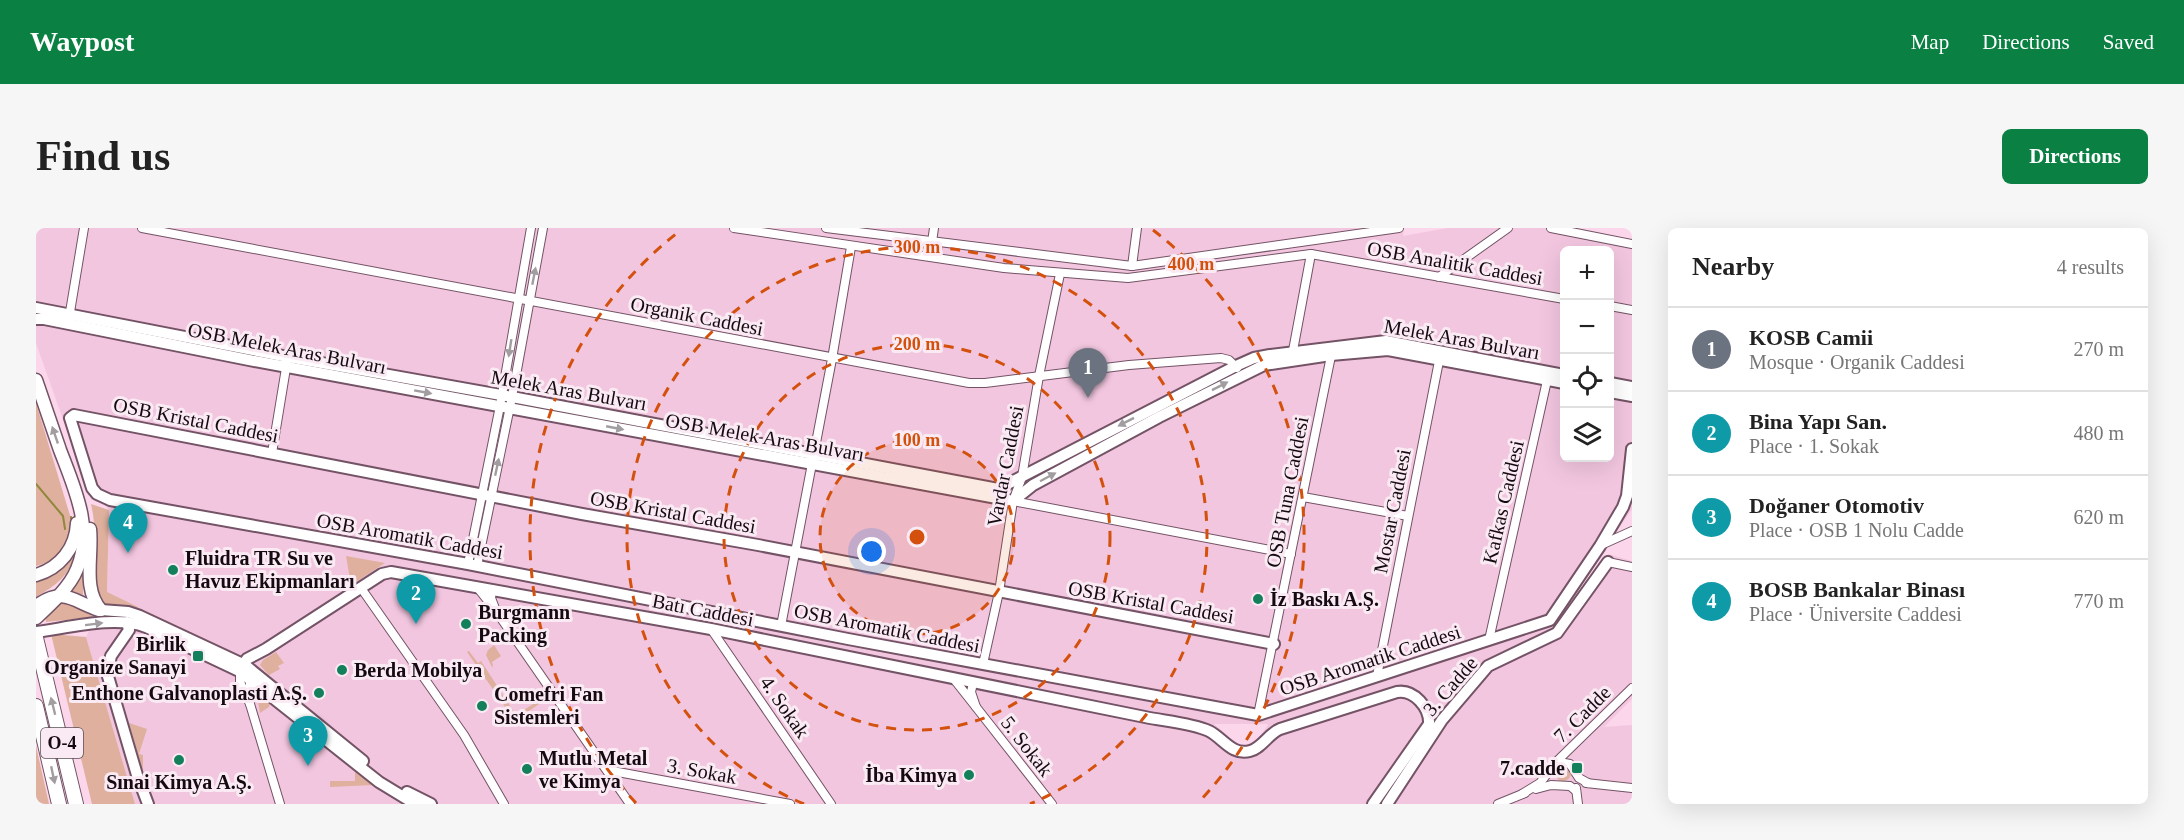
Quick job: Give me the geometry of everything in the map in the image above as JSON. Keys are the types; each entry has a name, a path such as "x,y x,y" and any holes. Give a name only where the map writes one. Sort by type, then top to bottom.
{"highway":[{"name":"O-4","path":"36,638 76,804"},
{"name":"O-4","path":"36,706 59,804"}],"main road":[{"path":"36,381 75,489 83,519 82,549 77,570 36,618"},
{"path":"36,575 46,572 60,562 75,540 77,520 75,489"},
{"path":"75,489 87,514 90,532 91,594 93,602 101,610"},
{"path":"36,606 56,597 63,597 81,600 101,610"}],"street":[{"path":"36,308 69,319 84,228"},
{"name":"Organik Caddesi","path":"142,228 969,383 1129,365 1221,358 1229,360 1238,371"},
{"path":"506,402 518,299 531,228"},
{"path":"473,565 506,402 530,301 543,228"},
{"name":"OSB Analitik Caddesi","path":"734,228 1004,268 1128,278 1311,254 1560,298"},
{"path":"826,228 1132,266 1399,228"},
{"path":"933,242 934,228"},
{"path":"1132,266 1137,228"},
{"path":"1439,277 1508,228"},
{"path":"1551,228 1632,244"},
{"path":"781,626 814,459 851,247"},
{"path":"1292,355 1311,254"},
{"name":"Vardar Caddesi","path":"983,664 999,592 1013,501 1022,477 1039,376 1060,274"},
{"path":"1614,307 1632,310"},
{"name":"OSB Melek Aras Bulvarı","path":"36,319 69,319 287,362 814,459 1013,501"},
{"path":"814,459 998,489 1238,371 1292,355 1332,350 1389,350 1440,356 1548,376 1560,381"},
{"name":"OSB Tuna Caddesi","path":"1258,715 1332,350"},
{"name":"Mostar Caddesi","path":"1377,676 1440,356"},
{"path":"272,453 287,362"},
{"name":"Melek Aras Bulvarı","path":"1548,376 1560,375"},
{"name":"Kafkas Caddesi","path":"1489,640 1548,376"},
{"path":"1614,384 1632,387"},
{"path":"1614,393 1632,396"},
{"path":"1013,501 1033,485 1159,411"},
{"name":"OSB Kristal Caddesi","path":"69,420 72,415 75,415 582,514 796,552 1274,644"},
{"name":"OSB Aromatik Caddesi","path":"69,420 92,488 104,498 473,565 781,626 1258,715 1550,620 1600,546 1623,507 1627,496 1632,449"},
{"path":"1302,496 1408,516"},
{"path":"1013,501 1292,554"},
{"path":"1600,546 1632,531"},
{"path":"280,804 250,704 240,682 245,671 266,649 382,574 395,573 399,552"},
{"path":"1608,562 1632,567"},
{"name":"3. Cadde","path":"1387,804 1442,720 1488,666 1557,633 1608,562"},
{"name":"Batı Caddesi","path":"395,573 711,629 1206,730 1230,747 1242,752 1255,749 1280,729 1397,692 1406,692 1416,698 1429,715 1428,727 1373,804"},
{"path":"477,587 630,804"},
{"path":"361,588 464,735 504,804"},
{"path":"492,590 496,611"},
{"path":"101,610 128,612 245,671 382,776 431,804"},
{"path":"36,632 104,623 143,621"},
{"path":"143,621 124,640 109,660 107,672 137,775 148,804"},
{"path":"124,640 129,630 127,622"},
{"name":"4. Sokak","path":"711,629 831,804"},
{"path":"245,671 250,704"},
{"path":"245,671 379,782 415,804"},
{"name":"5. Sokak","path":"953,678 1052,804"},
{"name":"5. Sokak","path":"973,683 971,692 976,707"},
{"name":"7. Cadde","path":"1522,794 1540,783 1554,765 1632,688"},
{"path":"1562,785 1573,779 1572,752 1579,740"},
{"path":"1562,785 1551,778 1554,765 1567,762 1579,778 1588,783"},
{"path":"1573,769 1578,804"},
{"name":"3. Sokak","path":"607,770 790,804"},
{"path":"1498,804 1538,788 1562,785 1576,787 1588,783 1632,788"}],"shaded area":[{"path":"36,228 1404,228 1403,236 1448,228 1574,228 1632,240 1632,509 1561,615 1608,554 1632,561 1632,699 1604,727 1632,725 1632,804 135,804 86,637 107,593 109,510 104,504 91,499 36,343","holes":["1214,724 1267,724 1258,739 1248,746 1240,746"]},
{"path":"36,403 72,522 66,545 62,551 51,560 36,566"},
{"path":"91,504 109,510 107,592 138,607 136,610 100,604 97,592 95,529"},
{"path":"75,553 61,580 36,597 36,582 60,571"},
{"path":"346,556 385,563 351,585"},
{"path":"84,564 83,595 70,590"},
{"path":"405,581 433,586 434,590 419,600"},
{"path":"59,601 77,606 93,617 46,622 45,614"},
{"path":"51,634 86,637 135,804 92,804"},
{"path":"494,645 501,656 492,662 492,667 486,655"},
{"path":"469,651 478,663 481,661 516,715 544,697 546,699 515,721 467,652"},
{"path":"276,652 284,663 278,666 280,669 269,675 260,665 263,660"},
{"path":"257,695 261,695 270,703 269,707 260,713"},
{"path":"129,723 147,729 139,754 143,755 143,772"},
{"path":"36,746 49,804 36,804"},
{"path":"1563,765 1569,767 1571,773 1569,779 1563,781 1557,779 1555,773 1557,767"},
{"path":"355,772 373,785 330,787 330,781 355,781"}],"waterway":[{"path":"36,484 63,516 65,529"},
{"path":"71,517 72,523"}],"place":[{"name":"KOSB Camii","path":"1088,398"},
{"name":"BOSB Bankalar Binası","path":"128,553"},
{"name":"Fluidra TR Su ve Havuz Ekipmanları","path":"173,570"},
{"name":"İz Baskı A.Ş.","path":"1258,599"},
{"name":"Bina Yapı San.","path":"416,624"},
{"name":"Burgmann Packing","path":"466,624"},
{"name":"Birlik Organize Sanayi","path":"198,656"},
{"name":"Berda Mobilya","path":"342,670"},
{"name":"Enthone Galvanoplasti A.Ş.","path":"319,693"},
{"name":"Comefri Fan Sistemleri","path":"482,706"},
{"name":"Sınai Kimya A.Ş.","path":"179,760"},
{"name":"Doğaner Otomotiv","path":"308,766"},
{"name":"7.cadde","path":"1577,768"},
{"name":"Mutlu Metal ve Kimya","path":"527,769"},
{"name":"İba Kimya","path":"969,775"}]}
